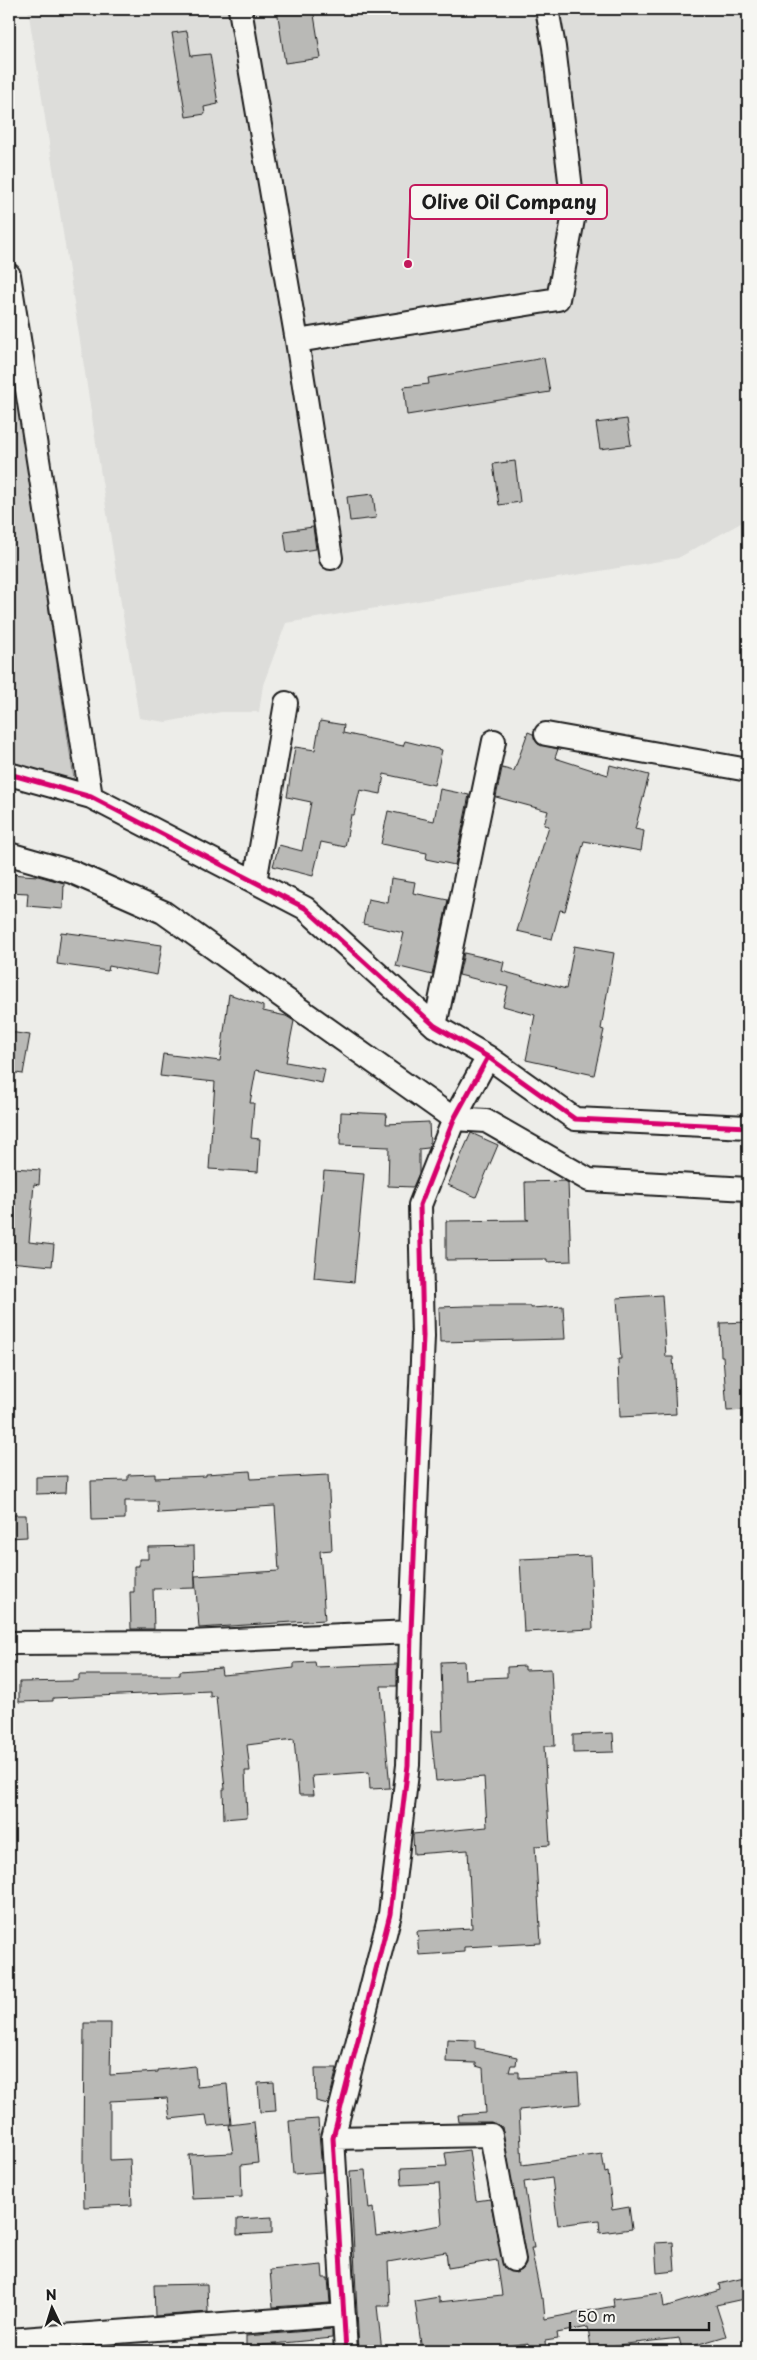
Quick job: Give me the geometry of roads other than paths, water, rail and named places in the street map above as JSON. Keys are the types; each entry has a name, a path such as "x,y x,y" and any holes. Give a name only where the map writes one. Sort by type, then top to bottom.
{"street":[{"path":"240,9 297,341 330,558"},
{"path":"297,341 558,299 574,214 547,9"},
{"path":"9,275 91,796"},
{"path":"255,882 286,703"},
{"path":"546,734 748,770"},
{"path":"435,1026 494,741"},
{"path":"9,774 91,796 305,908 435,1026 488,1058 575,1119 748,1127"},
{"path":"9,854 72,872 163,912 454,1119 486,1121 589,1180 748,1189"},
{"path":"346,2351 333,2138 390,1914 408,1765 411,1632 423,1336 420,1205 454,1119 488,1058"},
{"path":"9,1643 189,1642 411,1632"},
{"path":"333,2138 491,2135 514,2260"},
{"path":"9,2340 344,2315"}],"place":[{"name":"Olive Oil Company","path":"408,264"}]}
